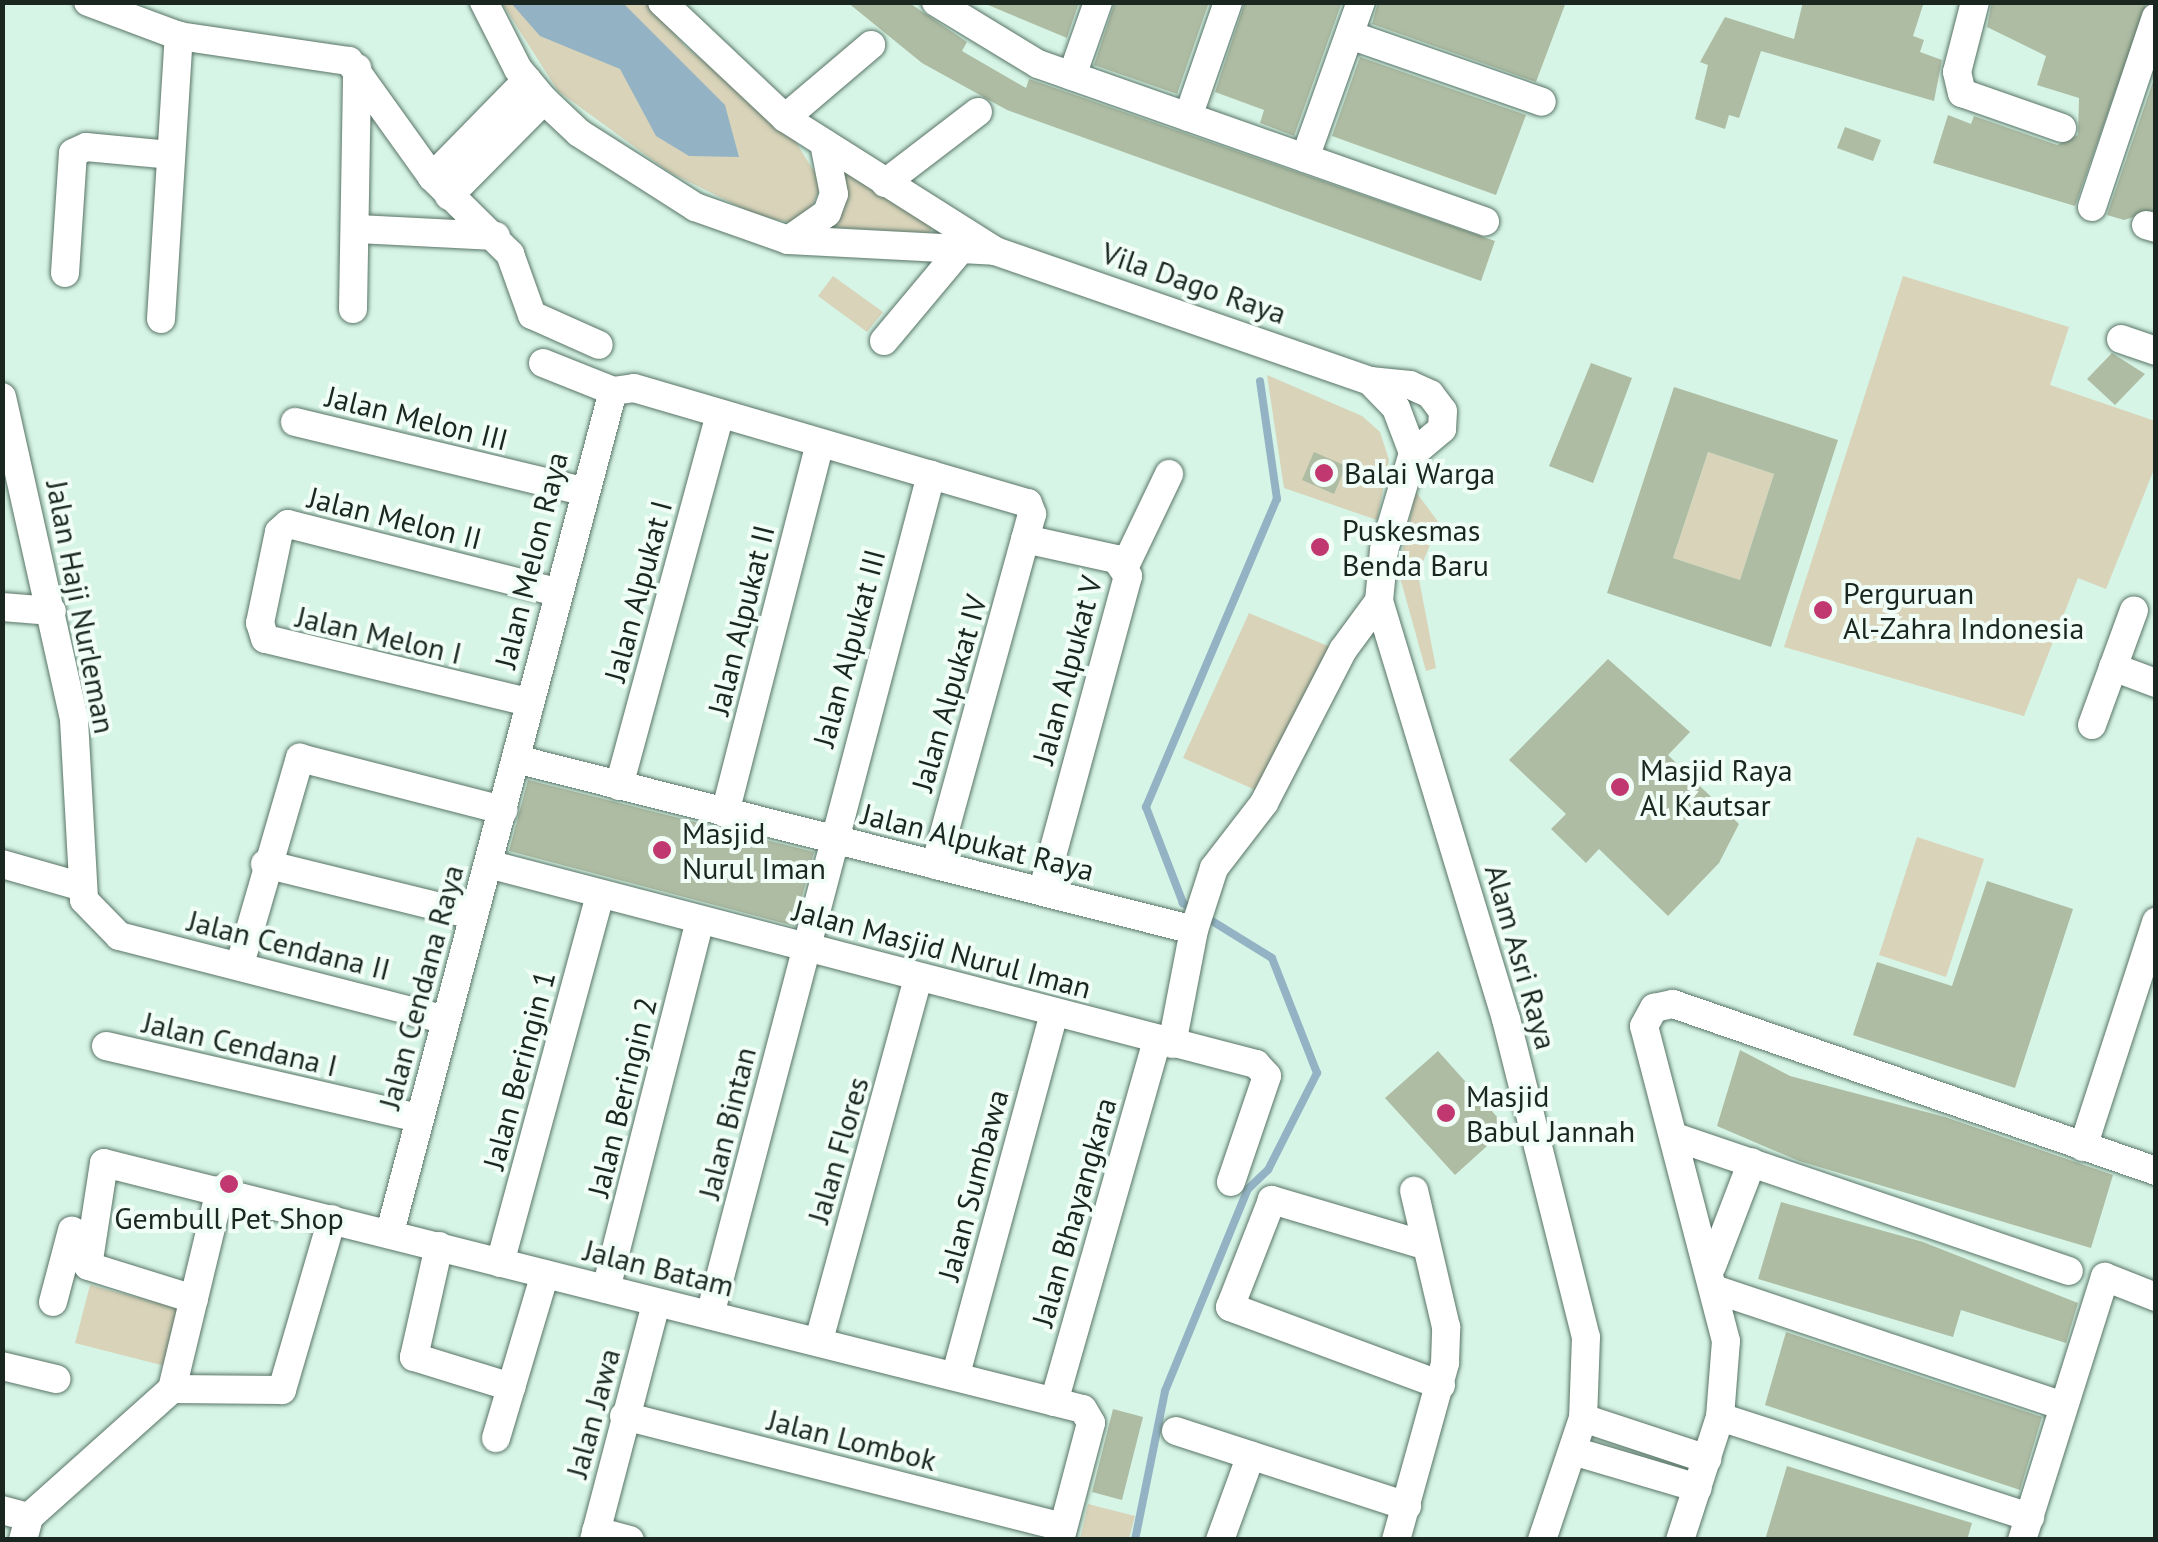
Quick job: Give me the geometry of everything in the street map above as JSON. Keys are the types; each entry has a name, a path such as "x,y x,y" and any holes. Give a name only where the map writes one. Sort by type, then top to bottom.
{"street":[{"path":"88,2 179,36 339,56 357,68 441,187 496,236 532,315 598,344"},
{"name":"Vila Dago Raya","path":"484,2 536,90 579,133 678,198 738,227 788,240 995,251"},
{"name":"Vila Dago Raya","path":"662,2 785,118 995,251 1370,381 1410,385 1430,394 1442,412 1442,429 1413,453"},
{"path":"1072,76 1098,2"},
{"path":"1188,117 1228,2"},
{"path":"1305,158 1361,2"},
{"path":"1975,2 1957,72 1962,93 2062,128"},
{"path":"950,7 1072,76 1485,221"},
{"path":"2092,208 2156,17"},
{"path":"1350,35 1542,102"},
{"path":"161,319 179,36"},
{"path":"785,118 871,45"},
{"path":"353,309 357,68"},
{"path":"441,187 536,90"},
{"path":"885,183 978,112"},
{"path":"788,240 828,213 834,194 824,142"},
{"path":"65,273 74,154 86,148 170,156"},
{"path":"357,229 496,236"},
{"path":"884,341 960,250"},
{"path":"2121,339 2156,351"},
{"path":"543,364 1028,503 1025,539"},
{"path":"1370,381 1396,408 1413,453"},
{"name":"Jalan Melon Raya","path":"516,760 582,491 618,388"},
{"name":"Jalan Haji Nurleman","path":"2,397 13,478 52,611 74,720 79,886"},
{"name":"Jalan Alpukat I","path":"619,786 720,413"},
{"name":"Jalan Melon III","path":"295,422 582,491"},
{"name":"Jalan Alpukat II","path":"725,812 820,443"},
{"name":"Alam Asri Raya","path":"1413,453 1384,550 1379,601 1576,1272 1586,1337 1583,1418 1542,1540"},
{"path":"1125,566 1169,474"},
{"name":"Jalan Alpukat III","path":"805,946 830,839 931,475"},
{"name":"Jalan Melon II","path":"278,532 288,524 556,592"},
{"name":"Jalan Melon I","path":"278,532 260,622 265,639 528,702"},
{"name":"Jalan Alpukat V","path":"1025,539 1125,566 1042,892"},
{"name":"Jalan Alpukat IV","path":"935,865 1025,539"},
{"path":"1164,1042 1214,868 1264,803 1344,650 1379,601"},
{"path":"2,608 52,611"},
{"path":"2092,725 2134,610"},
{"path":"2113,666 2156,683"},
{"path":"240,964 294,764 304,756 503,810"},
{"name":"Jalan Alpukat Raya","path":"516,760 1194,930"},
{"name":"Jalan Cendana Raya","path":"390,1232 443,1019 516,760"},
{"path":"2,864 79,886"},
{"path":"265,864 473,915"},
{"name":"Jalan Masjid Nurul Iman","path":"488,864 1256,1064 1267,1076 1232,1182"},
{"name":"Jalan Cendana II","path":"79,886 119,936 443,1019"},
{"name":"Jalan Beringin 1","path":"500,1263 600,894"},
{"name":"Jalan Beringin 2","path":"606,1290 700,920"},
{"path":"2083,1147 2153,937"},
{"name":"Jalan Bintan","path":"710,1315 805,946"},
{"name":"Jalan Flores","path":"819,1340 918,978"},
{"path":"1685,1538 1720,1417 1726,1341 1715,1278 1644,1026 1662,1003 2156,1171"},
{"name":"Jalan Sumbawa","path":"956,1374 1054,1013"},
{"name":"Jalan Bhayangkara","path":"1054,1402 1164,1042"},
{"name":"Jalan Cendana I","path":"106,1046 419,1118"},
{"path":"1674,1136 2069,1271"},
{"path":"104,1162 88,1266 194,1299"},
{"path":"52,1302 61,1292 80,1183 104,1162"},
{"name":"Jalan Batam","path":"104,1162 656,1303 956,1374 1082,1409 1091,1423 1061,1533"},
{"path":"1715,1278 1752,1162"},
{"path":"18,1522 172,1389 220,1190"},
{"path":"1396,1540 1441,1385 1446,1327 1414,1191"},
{"path":"1424,1245 1272,1200 1230,1307 1441,1385"},
{"path":"172,1389 282,1390 332,1218"},
{"path":"439,1246 414,1357 511,1387"},
{"path":"496,1438 545,1274"},
{"path":"1720,1417 2026,1528 2060,1405 2105,1277 2156,1297"},
{"path":"1715,1278 2060,1405"},
{"name":"Jalan Jawa","path":"595,1535 656,1303"},
{"path":"2,1366 56,1379"},
{"name":"Jalan Lombok","path":"624,1416 1061,1533"},
{"path":"1583,1418 1707,1459"},
{"path":"1176,1431 1407,1506"},
{"path":"1573,1451 1698,1488"},
{"path":"1220,1540 1251,1455"},
{"path":"595,1535 630,1540"}],"shaded area":[{"path":"502,3 648,3 685,46 787,128 815,173 819,190 809,213 793,223 756,215 669,172 558,91"},
{"path":"842,168 932,227 929,233 828,227"},
{"path":"833,276 883,312 867,332 818,296"},
{"path":"1903,276 2069,327 2050,385 2155,421 2155,467 2106,589 2078,578 2024,716 1784,647"},
{"path":"1267,375 1362,416 1380,432 1389,460 1377,520 1284,488"},
{"path":"1708,452 1774,474 1740,580 1673,558"},
{"path":"1416,492 1439,523 1418,574 1436,668 1426,671 1398,570"},
{"path":"1249,613 1335,649 1260,792 1183,758"},
{"path":"1917,837 1984,859 1946,977 1879,955"},
{"path":"90,1285 180,1309 165,1366 75,1343"},
{"path":"1088,1504 1135,1516 1129,1539 1080,1539"}],"water":[{"path":"511,3 623,3 725,105 739,157 689,156 656,136 620,69 540,36"}],"building":[{"path":"847,2 908,2 967,42 962,51 1026,88 1029,79 1495,241 1481,281 1007,110 922,63"},
{"path":"981,2 1079,2 1067,38"},
{"path":"1115,2 1209,2 1177,94 1094,65"},
{"path":"1245,2 1342,2 1294,136 1260,123 1264,110 1215,92"},
{"path":"1378,2 1566,2 1536,82 1372,24"},
{"path":"1803,2 1924,2 1913,36 1924,40 1920,52 1942,60 1934,101 1761,51 1739,118 1729,115 1725,129 1695,119 1708,65 1700,62 1725,17 1794,39"},
{"path":"1992,2 2147,2 2075,206 1933,163 1948,115 1971,124 1974,116 2057,145 2078,135 2079,98 2037,85 2046,56 1987,27"},
{"path":"1360,57 1526,115 1496,195 1332,136"},
{"path":"2156,73 2156,210 2124,220 2107,215"},
{"path":"1845,127 1881,140 1873,161 1837,148"},
{"path":"2112,353 2145,374 2115,405 2087,379"},
{"path":"1591,363 1632,378 1593,483 1549,466"},
{"path":"1674,387 1838,440 1771,647 1607,593","holes":["1708,452 1774,474 1740,580 1673,558"]},
{"name":"Balai Warga","path":"1314,452 1346,466 1334,494 1302,480"},
{"name":"Masjid Raya Al Kautsar","path":"1608,659 1690,732 1668,755 1739,824 1719,863 1668,916 1599,849 1586,863 1551,829 1566,814 1509,760"},
{"name":"Masjid Nurul Iman","path":"528,780 814,852 794,926 509,851"},
{"path":"1987,881 2073,909 2015,1088 1853,1035 1877,962 1952,986"},
{"path":"1740,1050 1790,1076 1945,1117 2113,1175 2091,1248 1799,1161 1717,1126"},
{"name":"Masjid Babul Jannah","path":"1438,1051 1507,1128 1455,1175 1385,1098"},
{"path":"1781,1202 1923,1242 2078,1303 2066,1343 1961,1310 1953,1337 1758,1279"},
{"path":"1786,1332 2042,1417 2020,1490 1765,1405"},
{"path":"1113,1409 1143,1417 1122,1500 1092,1492"},
{"path":"1787,1466 1972,1523 1967,1540 1765,1540"}],"waterway":[{"path":"1135,1540 1165,1391 1248,1189 1268,1170 1317,1073 1272,958 1183,903 1146,807 1277,499 1260,381"}],"place":[{"name":"Balai Warga","path":"1324,473"},
{"name":"Puskesmas Benda Baru","path":"1320,547"},
{"name":"Perguruan Al-Zahra Indonesia","path":"1823,610"},
{"name":"Masjid Raya Al Kautsar","path":"1620,787"},
{"name":"Masjid Nurul Iman","path":"662,850"},
{"name":"Masjid Babul Jannah","path":"1446,1113"},
{"name":"Gembull Pet Shop","path":"229,1184"}]}
